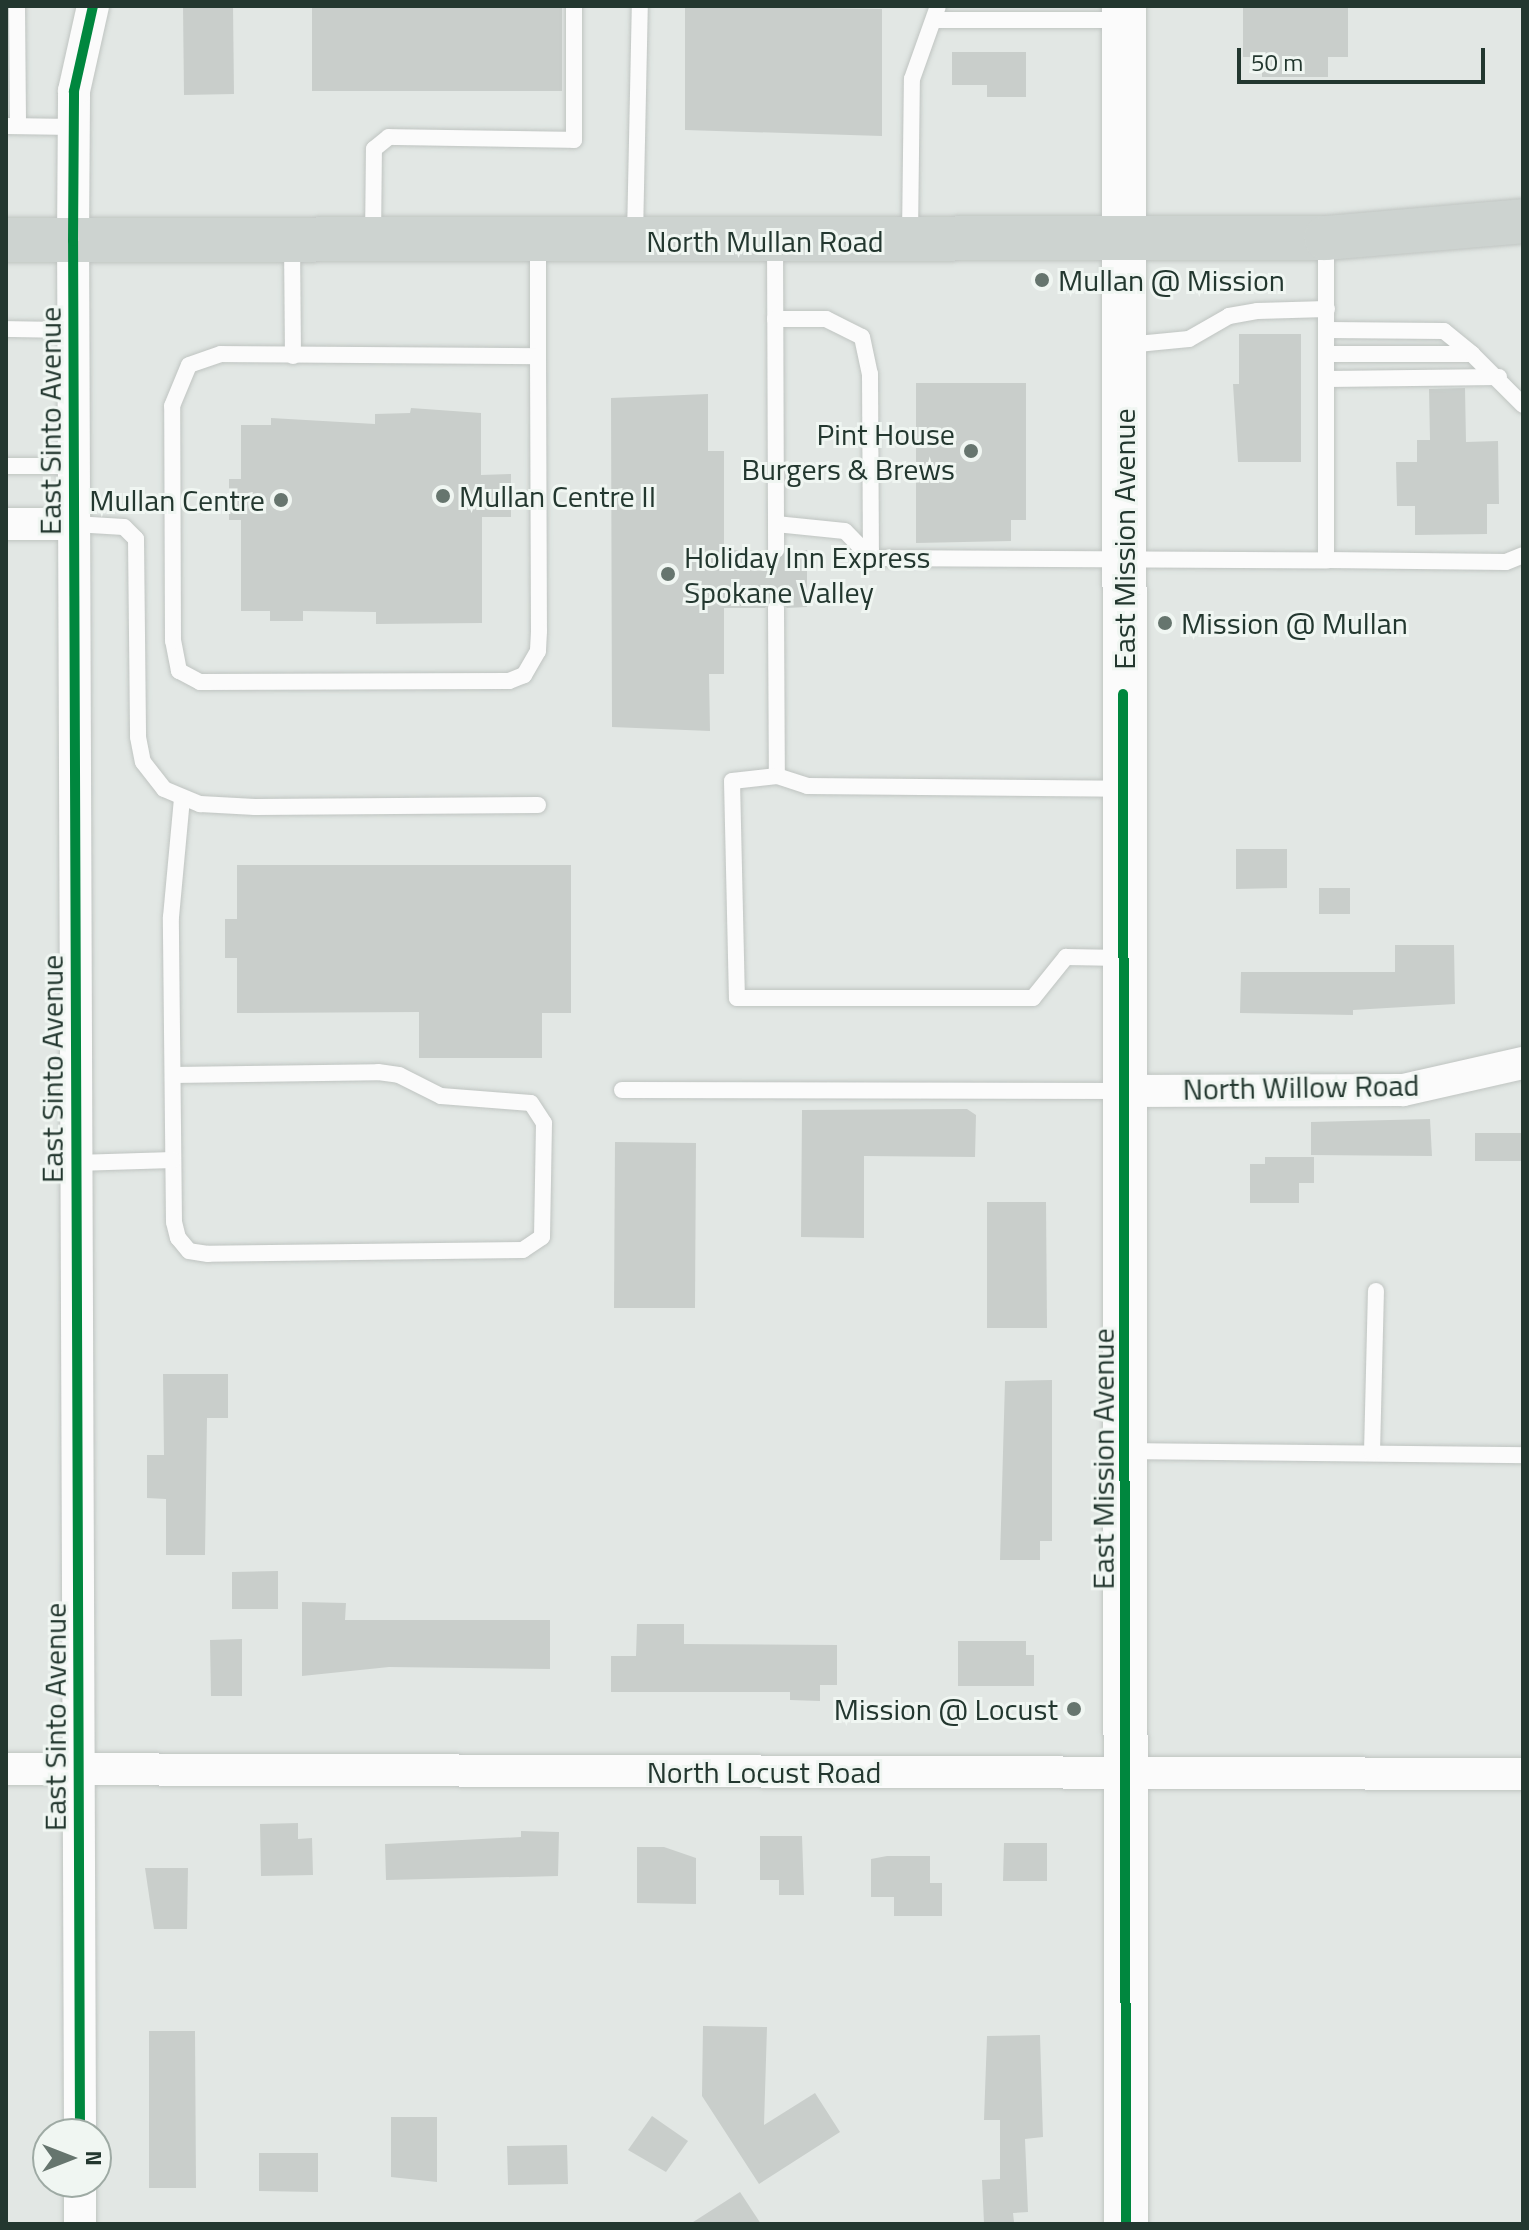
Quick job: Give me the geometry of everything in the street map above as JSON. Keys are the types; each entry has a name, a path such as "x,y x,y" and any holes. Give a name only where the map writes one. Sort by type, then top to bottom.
{"main road":[{"name":"North Mullan Road","path":"6,240 1125,241 1326,238 1523,221"}],"street":[{"name":"East Sinto Avenue","path":"80,2118 73,241 76,76 93,6"},
{"name":"East Mission Avenue","path":"1124,13 1122,958 1127,1451 1126,2224"},
{"path":"6,524 74,524"},
{"name":"North Willow Road","path":"1125,1091 1403,1090 1523,1063"},
{"name":"North Locust Road","path":"6,1769 1523,1774"},
{"path":"80,2198 80,2224"}],"lane":[{"path":"17,6 12,126 74,127"},
{"path":"373,241 374,149 389,137 574,140 574,6"},
{"path":"635,241 640,6"},
{"path":"910,241 912,79 936,13 1124,13"},
{"path":"1326,238 1326,560"},
{"path":"292,241 293,356"},
{"path":"538,241 539,631 538,651 524,675 509,681 188,680 179,671 173,641 172,406 177,382 189,365 221,354 538,356"},
{"path":"775,241 776,550"},
{"path":"1125,345 1189,339 1229,316 1257,311 1327,309"},
{"path":"775,319 826,319 862,337 870,374 871,558"},
{"path":"6,329 73,330"},
{"path":"1327,330 1444,331 1499,377 1523,405"},
{"path":"1328,354 1472,354"},
{"path":"1328,379 1499,377"},
{"path":"6,466 75,466"},
{"path":"74,524 124,527 136,539 138,737 154,782 182,798 255,807 538,805"},
{"path":"776,524 845,531 871,558 1124,562 1506,562 1523,555"},
{"path":"776,608 777,776"},
{"path":"1122,958 1066,957 1033,998 737,998 729,846 732,781 777,776 807,786 1123,789"},
{"path":"173,1075 378,1072 399,1075 441,1096 531,1103 544,1123 542,1237 523,1250 189,1251 174,1222 173,1160 171,917 182,798"},
{"path":"622,1090 1125,1091"},
{"path":"76,1163 173,1160"},
{"path":"1372,1453 1376,1291"},
{"path":"1127,1451 1523,1455"}],"building":[{"path":"183,6 233,6 234,94 184,95"},
{"path":"312,6 562,6 562,91 312,91"},
{"path":"685,6 882,9 882,136 685,130"},
{"path":"1243,6 1348,6 1348,57 1328,57 1328,77 1262,77 1262,57 1243,57"},
{"path":"952,52 1026,52 1026,97 987,97 987,85 952,85"},
{"path":"1239,334 1301,334 1301,462 1238,462 1233,384 1239,384"},
{"name":"Pint House Burgers & Brews","path":"916,383 1026,383 1026,520 1011,520 1011,541 916,543"},
{"path":"1465,388 1466,442 1498,441 1499,504 1487,504 1487,534 1415,535 1415,506 1397,506 1396,462 1417,462 1417,440 1430,440 1429,389"},
{"name":"Holiday Inn Express Spokane Valley","path":"708,394 708,451 724,451 724,550 765,550 775,561 787,550 807,550 807,607 787,608 775,597 765,608 724,608 724,674 709,674 710,731 612,727 611,398"},
{"path":"411,408 481,413 481,475 511,474 511,517 482,517 482,623 376,624 376,612 303,611 303,621 270,621 270,611 241,611 241,520 229,520 229,479 241,479 241,425 271,425 271,418 375,424 375,414 410,413"},
{"path":"1236,849 1287,849 1287,888 1236,889"},
{"path":"237,865 571,865 571,1013 542,1013 542,1058 419,1058 419,1012 237,1013 237,958 225,958 225,919 237,919"},
{"path":"1319,888 1350,888 1350,914 1319,914"},
{"path":"1395,945 1454,945 1455,1004 1353,1010 1353,1015 1240,1013 1241,972 1395,972"},
{"path":"967,1109 976,1115 975,1157 864,1156 864,1238 801,1237 802,1110"},
{"path":"1430,1119 1432,1156 1311,1155 1311,1122"},
{"path":"1475,1133 1523,1133 1523,1161 1475,1161"},
{"path":"615,1142 696,1143 695,1308 614,1308"},
{"path":"1265,1157 1314,1157 1314,1183 1299,1183 1299,1203 1250,1203 1250,1164 1265,1164"},
{"path":"987,1202 1046,1202 1047,1328 987,1328"},
{"path":"163,1374 228,1374 228,1418 207,1418 205,1555 166,1555 166,1499 147,1498 147,1455 164,1455"},
{"path":"1052,1380 1052,1541 1040,1541 1040,1560 1000,1560 1005,1381"},
{"path":"278,1571 278,1609 232,1609 232,1572"},
{"path":"302,1602 346,1603 345,1620 550,1620 550,1669 389,1667 302,1676"},
{"path":"637,1624 684,1624 684,1644 837,1645 837,1685 820,1685 820,1701 790,1700 790,1692 611,1692 611,1656 636,1656"},
{"path":"242,1639 242,1696 211,1696 210,1640"},
{"path":"958,1641 1026,1641 1026,1655 1034,1655 1034,1686 958,1686"},
{"path":"298,1823 298,1839 312,1838 313,1875 261,1876 260,1824"},
{"path":"521,1831 559,1832 558,1876 386,1880 385,1844 521,1837"},
{"path":"760,1836 802,1836 804,1895 779,1895 779,1880 760,1880"},
{"path":"1004,1843 1047,1843 1047,1881 1003,1881"},
{"path":"637,1847 664,1847 696,1858 696,1904 637,1903"},
{"path":"930,1856 930,1883 942,1883 942,1916 894,1916 894,1897 871,1897 871,1859"},
{"path":"145,1868 188,1868 187,1929 154,1929"},
{"path":"703,2026 767,2027 764,2125 815,2093 840,2132 759,2184 702,2096"},
{"path":"149,2031 195,2031 196,2188 149,2188"},
{"path":"1040,2035 1043,2137 1025,2139 1028,2212 1013,2213 1014,2222 984,2223 982,2180 1000,2179 1000,2120 984,2120 987,2036"},
{"path":"652,2116 688,2141 666,2172 628,2150"},
{"path":"391,2117 437,2117 437,2182 391,2177"},
{"path":"567,2145 568,2184 508,2185 507,2146"},
{"path":"259,2153 318,2153 318,2192 259,2191"},
{"path":"740,2192 761,2224 690,2224"}],"cycle path":[{"path":"80,2118 73,241 74,91 93,6"},
{"path":"1123,694 1126,2224"}],"place":[{"name":"Mullan @ Mission","path":"1042,280"},
{"name":"Pint House Burgers & Brews","path":"971,451"},
{"name":"Mullan Centre II","path":"443,496"},
{"name":"Mullan Centre","path":"281,500"},
{"name":"Holiday Inn Express Spokane Valley","path":"668,574"},
{"name":"Mission @ Mullan","path":"1165,623"},
{"name":"Mission @ Locust","path":"1074,1709"}]}
